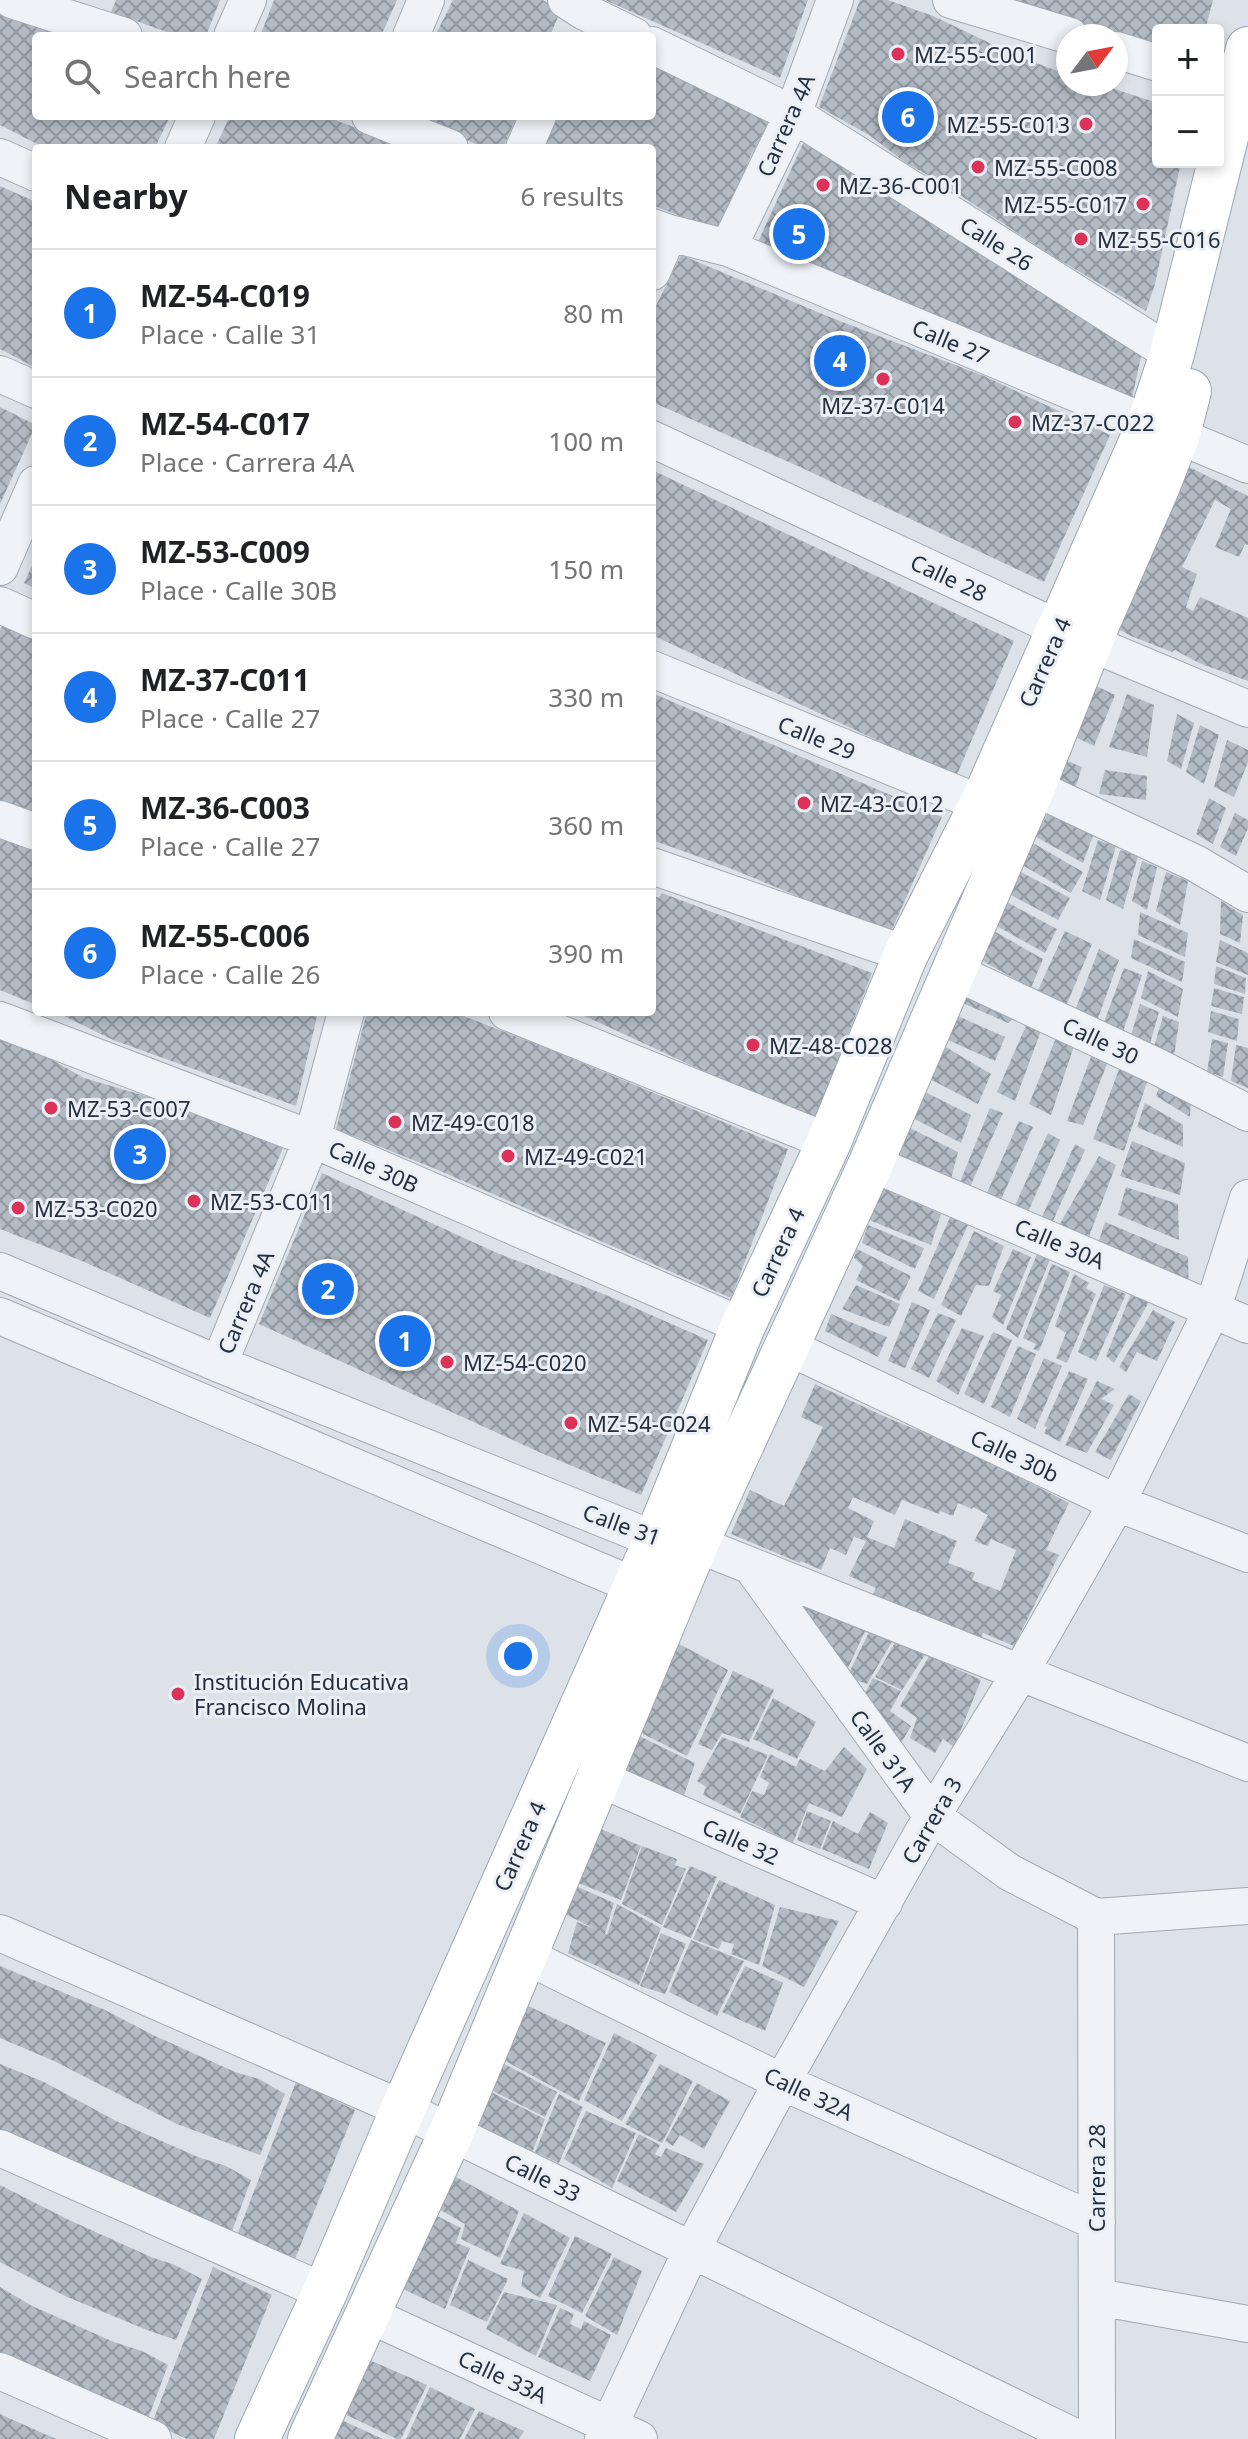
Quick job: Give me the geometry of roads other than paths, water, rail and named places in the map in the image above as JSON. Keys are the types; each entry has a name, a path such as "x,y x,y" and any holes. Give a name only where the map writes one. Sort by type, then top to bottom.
{"main road":[{"name":"Carrera 4","path":"676,1542 743,1326 829,1142 906,954 982,804 1074,636 1147,513 1164,429 1172,354 1235,73"},
{"name":"Carrera 4","path":"1164,429 1248,170"},
{"name":"Carrera 4","path":"257,2439 325,2292 403,2109 676,1542 786,1346 871,1163 1033,787 1074,636"},
{"name":"Carrera 4","path":"310,2439 451,2133 526,1956 598,1778 653,1594"}],"street":[{"path":"12,0 92,13 118,32"},
{"path":"234,32 248,0"},
{"path":"413,32 426,0"},
{"name":"Carrera 4A","path":"728,248 793,114 835,0"},
{"path":"951,0 1056,32"},
{"path":"574,16 622,32"},
{"name":"Calle 26","path":"656,47 793,114 1172,354"},
{"path":"1128,54 1152,61"},
{"path":"185,144 195,120"},
{"path":"383,120 440,144"},
{"path":"526,144 536,120"},
{"path":"0,157 32,171"},
{"path":"656,251 660,230"},
{"name":"Calle 27","path":"660,230 728,248 1248,465"},
{"path":"0,374 32,388"},
{"name":"Calle 28","path":"656,441 1074,636 1248,709"},
{"path":"0,567 32,493"},
{"path":"0,605 32,619"},
{"name":"Calle 29","path":"656,671 982,804"},
{"path":"1033,787 1195,863 1248,894"},
{"path":"0,819 32,831"},
{"path":"656,867 906,954"},
{"name":"Calle 30","path":"953,971 1158,1067 1248,1113"},
{"name":"Carrera 4A","path":"219,1364 312,1139 345,1016"},
{"path":"517,1016 829,1142"},
{"name":"Calle 30B","path":"0,1020 312,1139 743,1326"},
{"name":"Calle 30A","path":"871,1163 1248,1325"},
{"name":"Carrera 3","path":"617,2434 692,2249 932,1816 1020,1673 1117,1503 1213,1308 1248,1198"},
{"name":"Calle 31","path":"0,1271 219,1364 676,1542 751,1566 1248,1763"},
{"path":"0,1316 653,1594"},
{"name":"Calle 30b","path":"786,1346 1117,1503 1248,1554"},
{"name":"Calle 31A","path":"751,1566 932,1816 1009,1872 1096,1917"},
{"name":"Calle 32","path":"598,1778 884,1903"},
{"path":"1096,1917 1248,1906"},
{"name":"Carrera 28","path":"1096,1917 1097,2439"},
{"name":"Calle 33","path":"0,1933 403,2109 1079,2439"},
{"name":"Calle 32A","path":"526,1956 782,2082 1097,2222"},
{"path":"0,2148 325,2292"},
{"path":"1097,2297 1248,2324"},
{"name":"Calle 33A","path":"367,2314 617,2434"},
{"path":"0,2371 153,2439"}],"place":[{"name":"MZ-55-C001","path":"898,54"},
{"name":"MZ-55-C006","path":"908,117"},
{"name":"MZ-55-C013","path":"1086,124"},
{"name":"MZ-55-C008","path":"978,167"},
{"name":"MZ-36-C001","path":"823,185"},
{"name":"MZ-55-C017","path":"1143,204"},
{"name":"MZ-36-C003","path":"799,234"},
{"name":"MZ-55-C016","path":"1081,239"},
{"name":"MZ-37-C011","path":"840,361"},
{"name":"MZ-37-C014","path":"883,379"},
{"name":"MZ-37-C022","path":"1015,422"},
{"name":"MZ-43-C012","path":"804,803"},
{"name":"MZ-48-C028","path":"753,1045"},
{"name":"MZ-53-C007","path":"51,1108"},
{"name":"MZ-49-C018","path":"395,1122"},
{"name":"MZ-53-C009","path":"140,1154"},
{"name":"MZ-49-C021","path":"508,1156"},
{"name":"MZ-53-C011","path":"194,1201"},
{"name":"MZ-53-C020","path":"18,1208"},
{"name":"MZ-54-C017","path":"328,1289"},
{"name":"MZ-54-C019","path":"405,1341"},
{"name":"MZ-54-C020","path":"447,1362"},
{"name":"MZ-54-C024","path":"571,1423"},
{"name":"Institución Educativa Francisco Molina","path":"178,1694"}]}
